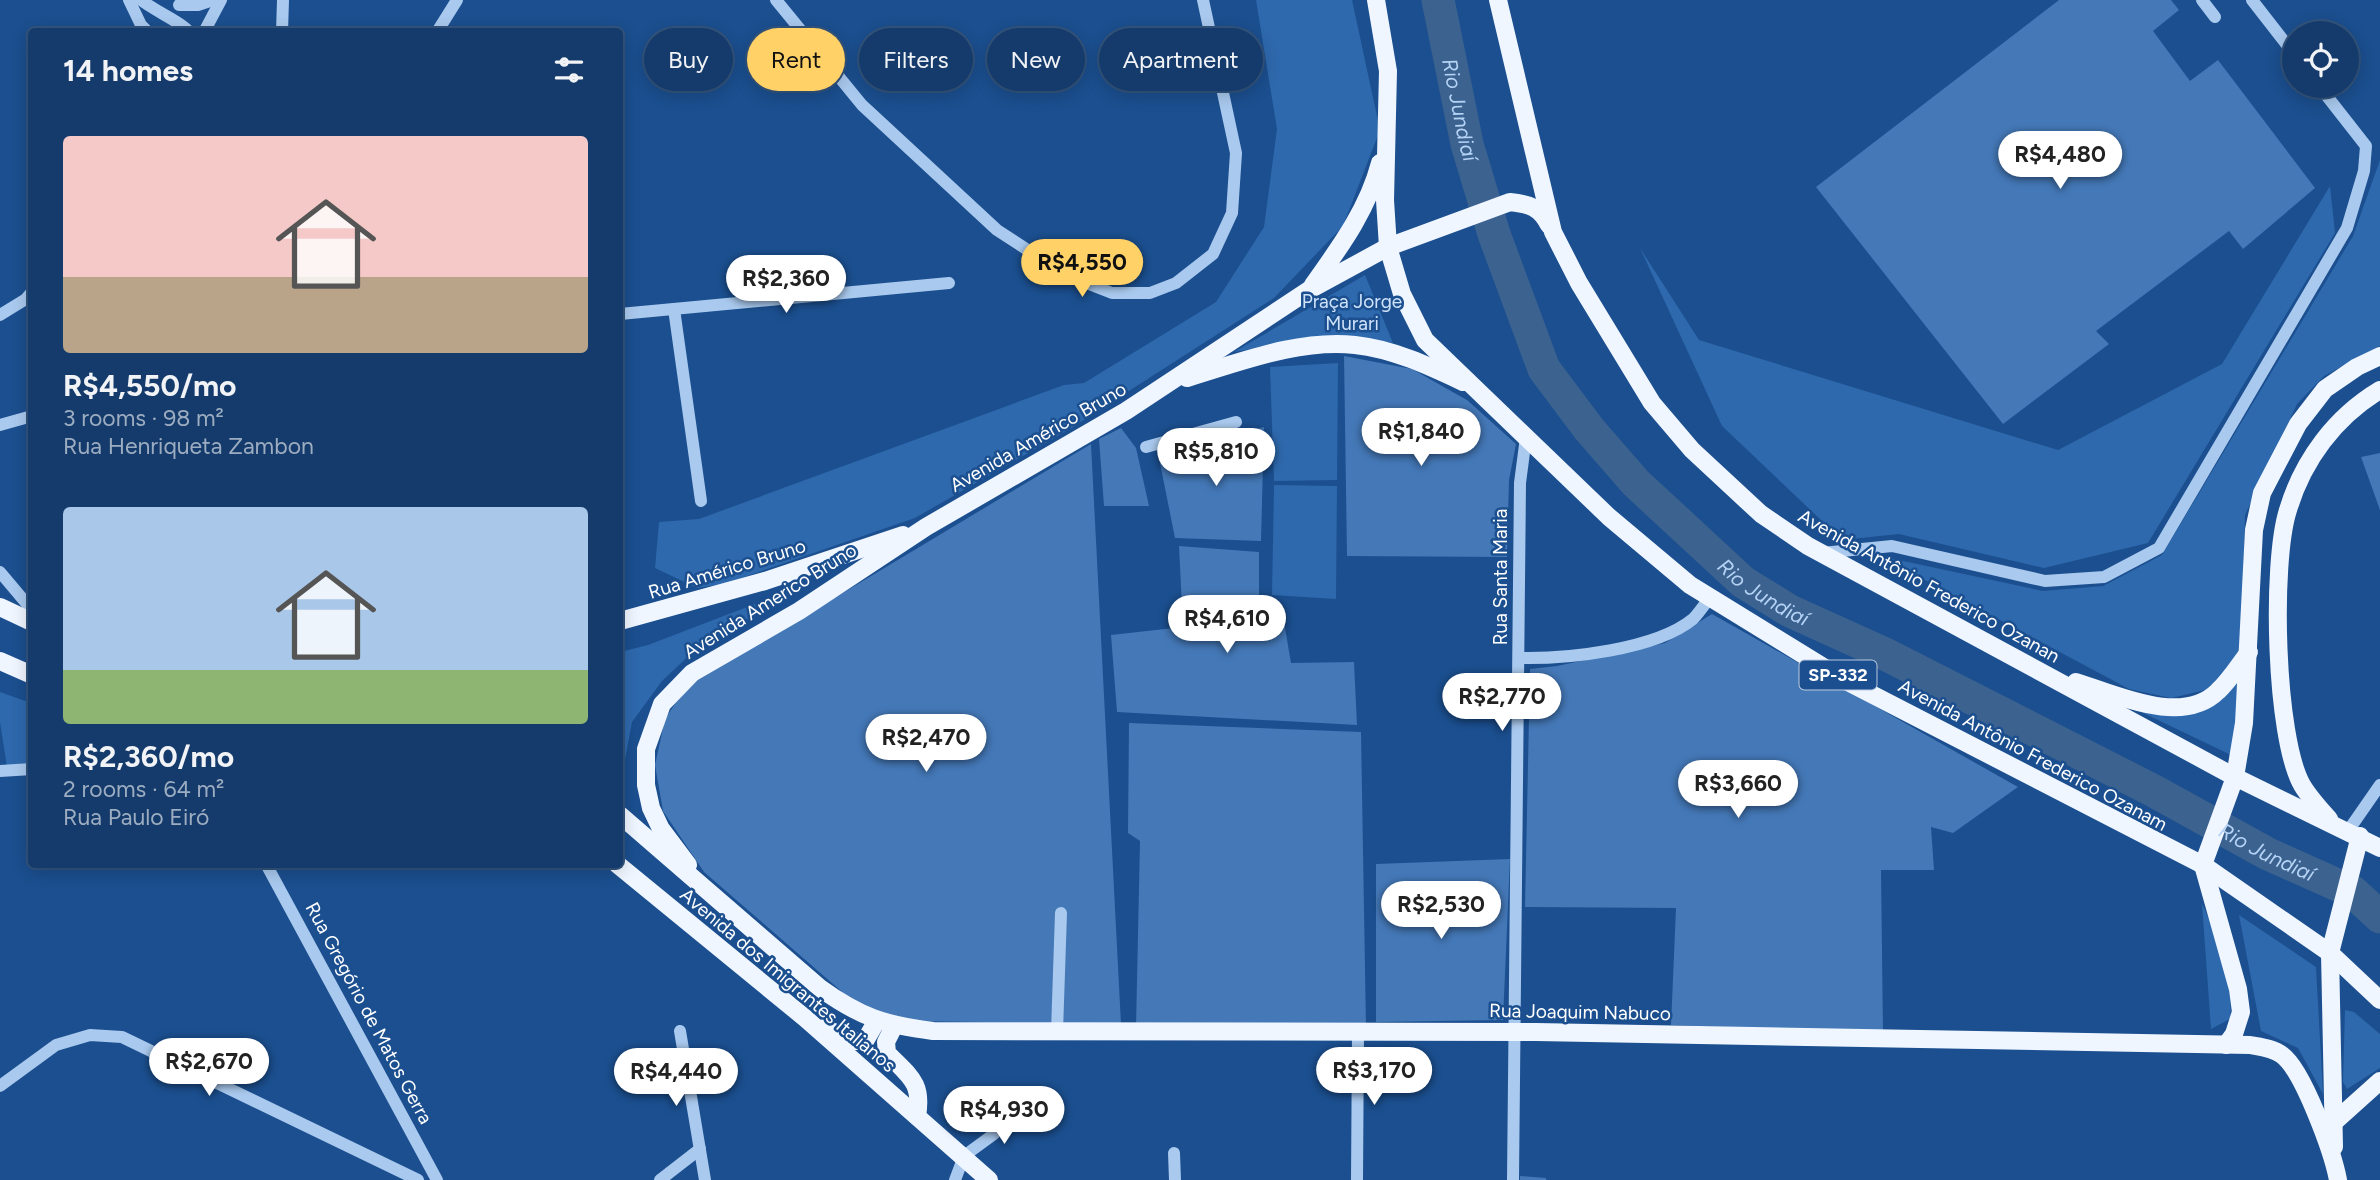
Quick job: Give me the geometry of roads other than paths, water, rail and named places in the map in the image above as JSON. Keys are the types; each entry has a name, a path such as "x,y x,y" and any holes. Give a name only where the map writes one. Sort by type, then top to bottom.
{"main road":[{"path":"1310,290 1350,233 1375,181 1388,132 1388,71 1376,0"},
{"name":"Avenida Antônio Frederico Ozanan","path":"1498,0 1553,232 1608,333 1668,422 1721,480 1761,514 1822,553 2235,777 2380,848"},
{"name":"Avenida Antônio Frederico Ozanam","path":"1388,132 1385,200 1388,247 1402,295 1425,340 1609,517 1690,585 1846,681 2204,861 2330,953 2380,1000"},
{"path":"1170,383 1310,290 1388,247 1510,202 1527,204 1542,211 1553,232"},
{"path":"1170,383 1284,350 1323,344 1357,345 1415,359 1475,387"},
{"path":"2226,1045 2234,1034 2241,1012 2238,989 2204,861 2235,777 2244,723 2253,530 2262,493 2278,458 2325,388 2357,366 2380,356"},
{"name":"Avenida Américo Bruno","path":"926,527 1170,383"},
{"path":"2337,1176 2332,1124 2330,953 2352,862 2347,830 2301,784 2290,746 2284,706 2279,626 2281,547 2287,512 2300,479 2317,448 2342,418 2380,390"},
{"name":"Rua Américo Bruno","path":"623,620 765,581 926,527"},
{"name":"Avenida Americo Bruno","path":"697,880 682,854 661,829 649,796 646,750 662,704 692,673 711,660 799,611 926,527"},
{"path":"0,607 28,620"},
{"path":"2034,669 2167,708 2188,707 2216,694 2249,652"},
{"path":"0,661 28,673"},
{"name":"Avenida dos Imigrantes Italianos","path":"623,818 820,988 848,1008 885,1024 933,1031"},
{"name":"Avenida dos Imigrantes Italianos","path":"622,868 805,1018 989,1180"},
{"path":"805,1018 855,1041 865,1041 885,1024"},
{"path":"885,1024 887,1053 918,1086 920,1097 917,1116"},
{"name":"Rua Joaquim Nabuco","path":"933,1031 1515,1031 2250,1045 2272,1050 2293,1066 2304,1085 2337,1176"},
{"path":"2332,1124 2380,1081"}],"street":[{"path":"129,0 144,28"},
{"path":"141,0 184,28"},
{"path":"163,28 174,21 179,3 198,5 213,0"},
{"path":"206,28 221,0"},
{"path":"282,0 282,28"},
{"path":"440,28 457,0"},
{"path":"776,0 862,105 997,230 1066,275 1112,293 1150,293 1176,283 1213,254 1232,213 1236,153 1203,0"},
{"path":"2202,0 2215,17"},
{"path":"2252,0 2282,39"},
{"path":"1822,553 1892,546 2045,581 2104,577 2159,548 2347,228 2364,171 2366,146 2328,98"},
{"path":"623,314 949,283"},
{"path":"0,315 28,297"},
{"path":"674,309 701,501"},
{"path":"0,425 28,417"},
{"path":"1146,447 1236,422"},
{"name":"Rua Santa Maria","path":"1513,1180 1520,482 1526,437"},
{"path":"0,572 28,605"},
{"path":"1519,658 1541,659 1615,648 1663,636 1693,618 1710,597"},
{"path":"0,771 28,769"},
{"path":"2347,830 2380,785"},
{"name":"Rua Gregório de Matos Gerra","path":"268,868 437,1180"},
{"path":"1057,1032 1061,913"},
{"path":"680,1031 705,1180"},
{"path":"1357,1180 1358,1033"},
{"path":"0,1086 56,1045 90,1035 122,1037 418,1180"},
{"path":"955,1180 964,1156 993,1134 995,1108"},
{"path":"660,1180 700,1149"},
{"path":"1174,1153 1175,1180"}],"waterway":[{"name":"Rio Jundiaí","path":"1438,0 1467,144 1494,234 1544,369 1589,429 1636,483 1743,582 1790,611 1885,654 2154,791 2268,854 2353,892 2380,917"}],"park label":[{"name":"Praça Jorge Murari","path":"1352,312"}]}
